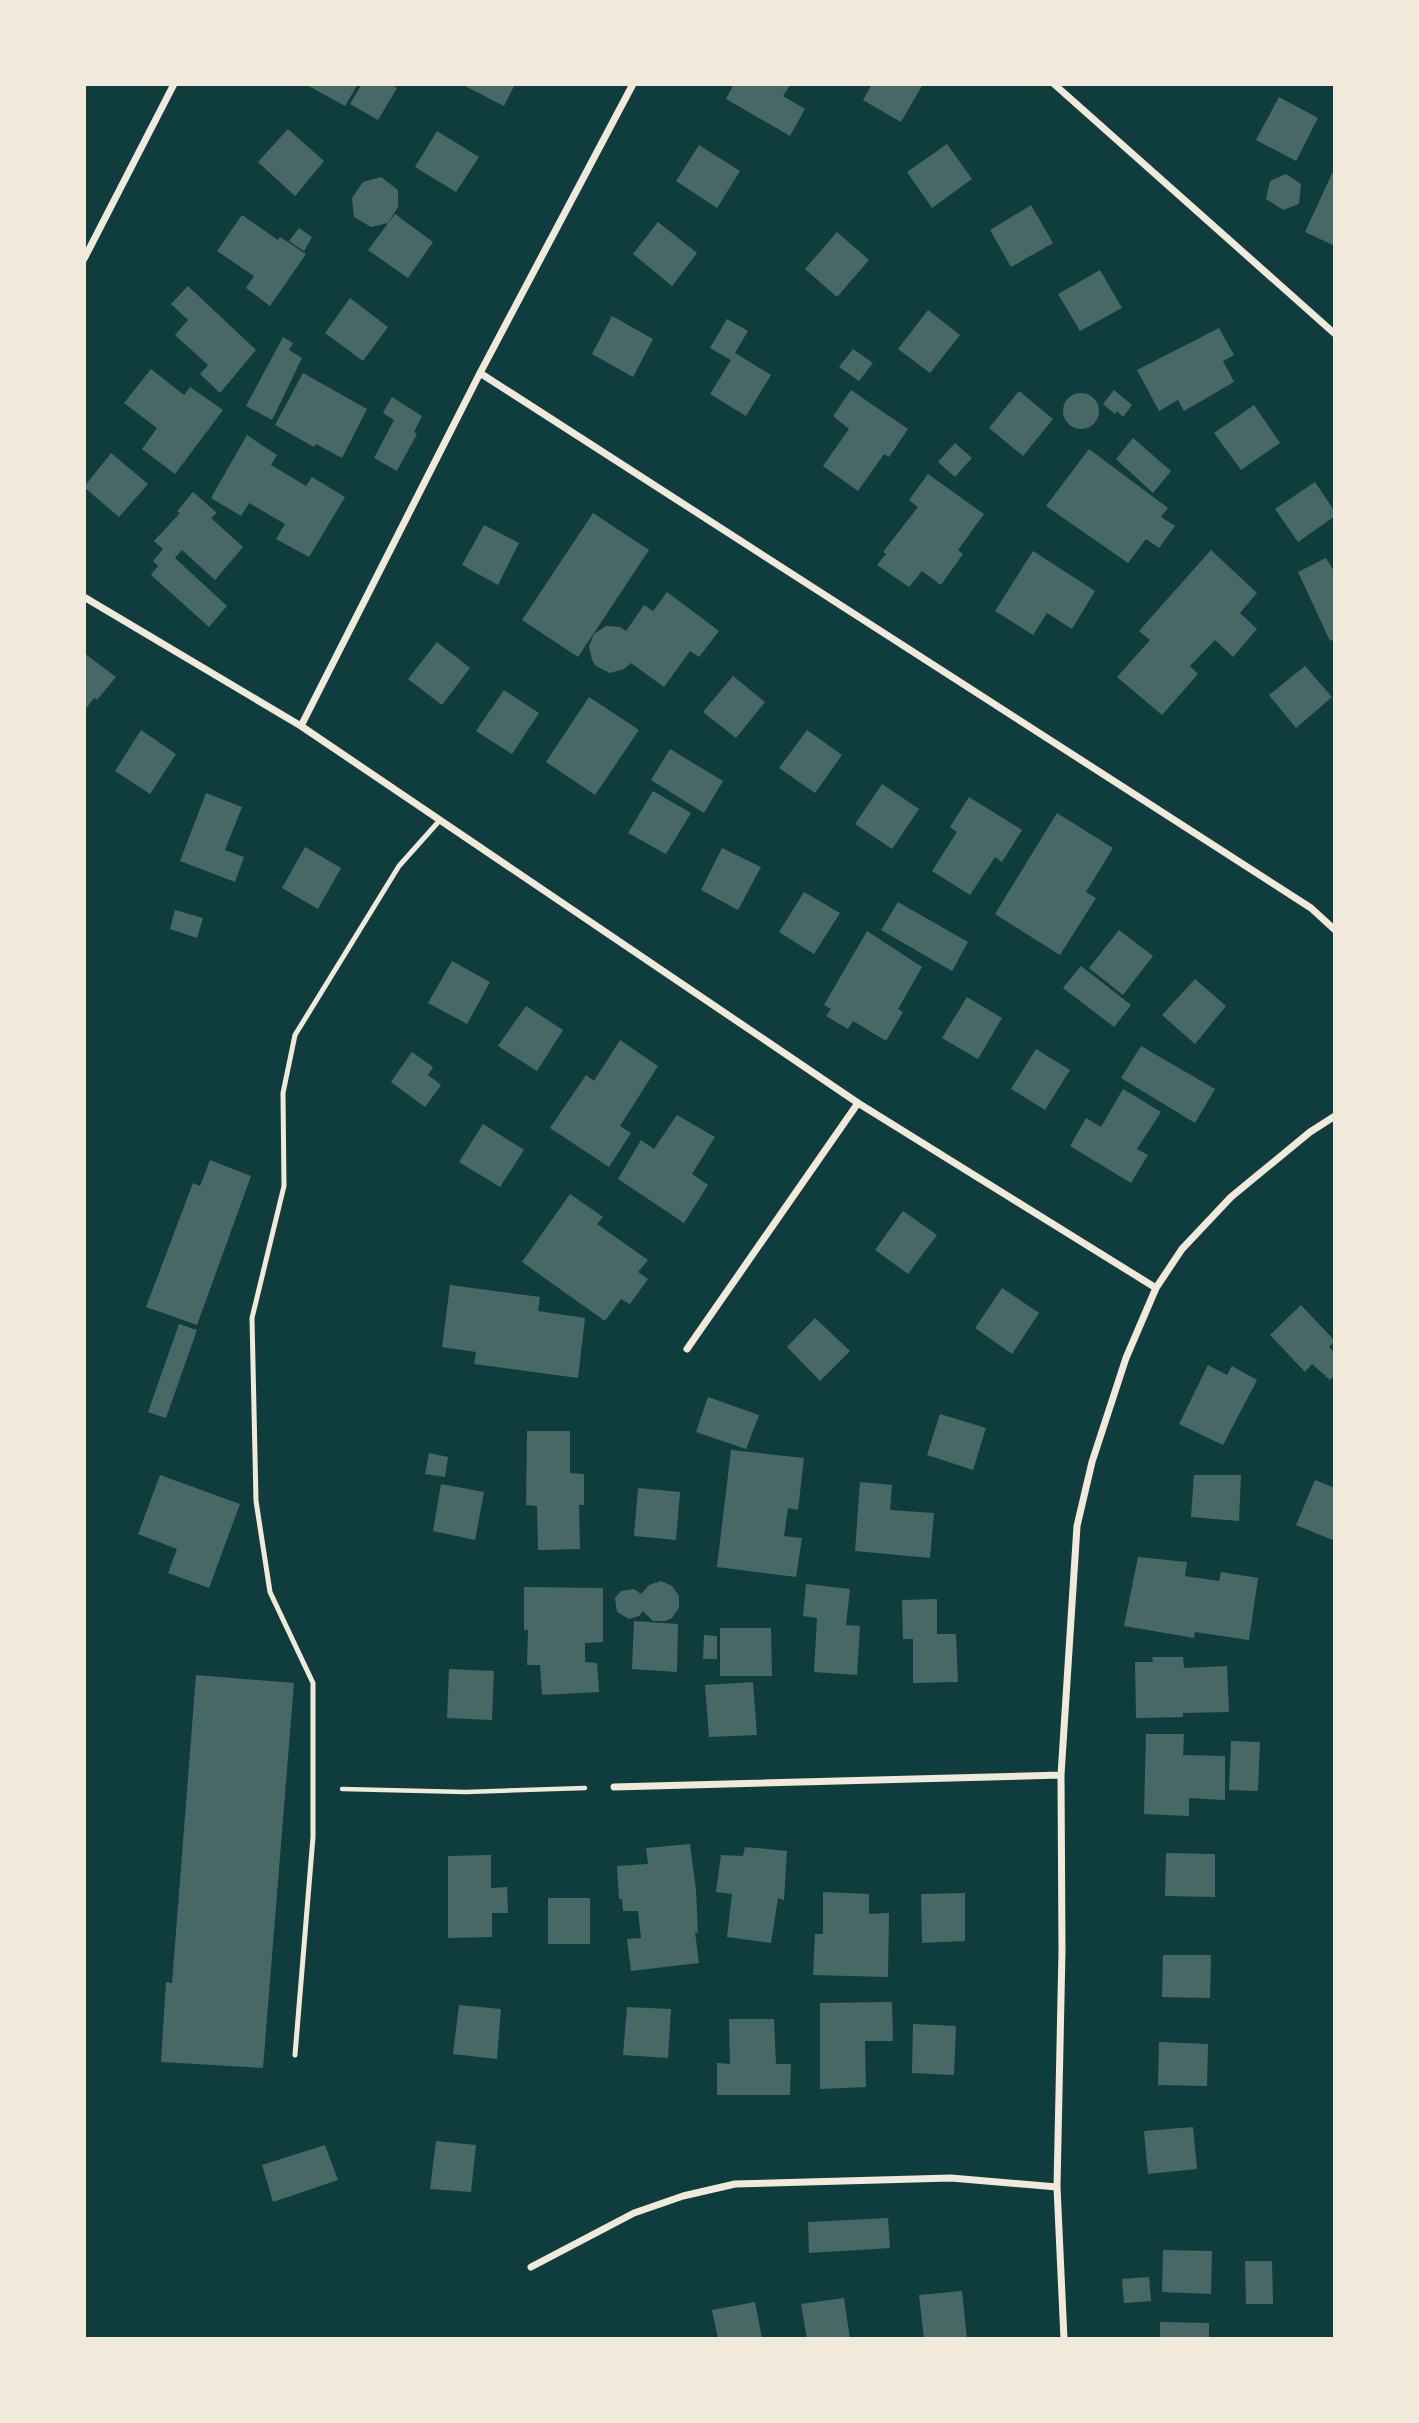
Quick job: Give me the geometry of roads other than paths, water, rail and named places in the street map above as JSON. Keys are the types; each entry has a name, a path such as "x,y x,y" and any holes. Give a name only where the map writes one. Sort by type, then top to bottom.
{"street":[{"path":"84,259 174,84"},
{"path":"301,726 480,373 633,84"},
{"path":"1054,84 1335,334"},
{"path":"480,373 1311,908 1335,930"},
{"path":"84,597 301,726 858,1103 1156,1288"},
{"path":"687,1349 858,1103"},
{"path":"1064,2339 1057,2187 1062,1951 1061,1775 1077,1526 1092,1462 1126,1358 1156,1288 1182,1249 1231,1197 1310,1132 1335,1116"},
{"path":"614,1787 1061,1775"},
{"path":"531,2267 634,2213 683,2196 735,2184 951,2178 1057,2187"}],"lane":[{"path":"295,2055 313,1837 313,1683 270,1592 256,1501 252,1318 284,1186 284,1093 295,1035 399,866 440,820"}]}
